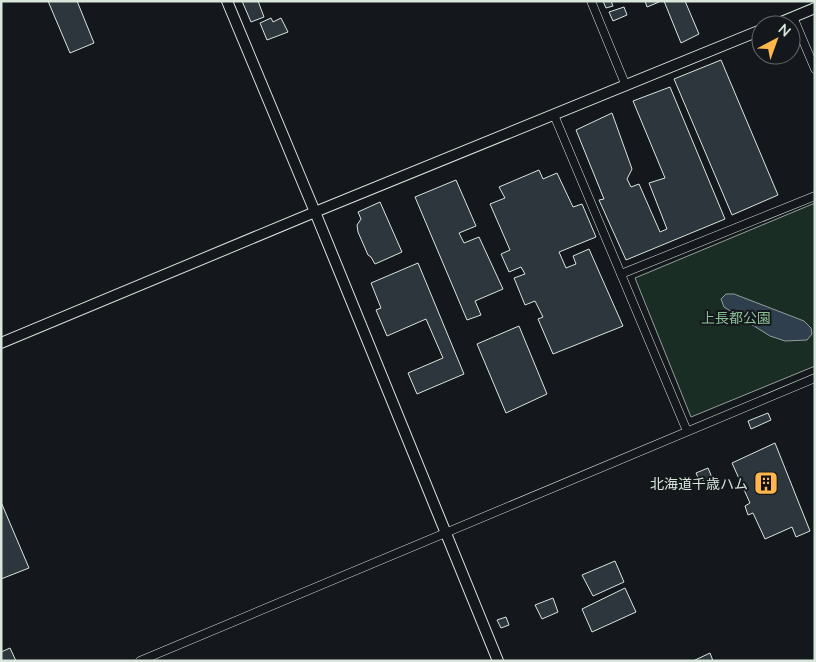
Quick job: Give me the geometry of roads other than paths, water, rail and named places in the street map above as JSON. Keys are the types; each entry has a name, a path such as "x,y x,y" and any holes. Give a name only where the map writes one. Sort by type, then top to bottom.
{"street":[{"path":"227,1 498,661"},
{"path":"591,1 626,86"},
{"path":"798,15 815,8"},
{"path":"1,344 315,212 751,34"},
{"path":"801,36 815,69"},
{"path":"554,115 687,431"},
{"path":"622,274 815,196"},
{"path":"140,661 815,378"}],"water":[{"path":"726,294 734,294 804,321 811,328 812,334 807,340 785,341 770,336 724,307 721,299"}],"place":[{"name":"北海道千歳ハム","path":"766,483"}],"park label":[{"name":"上長都公園","path":"736,317"}]}
